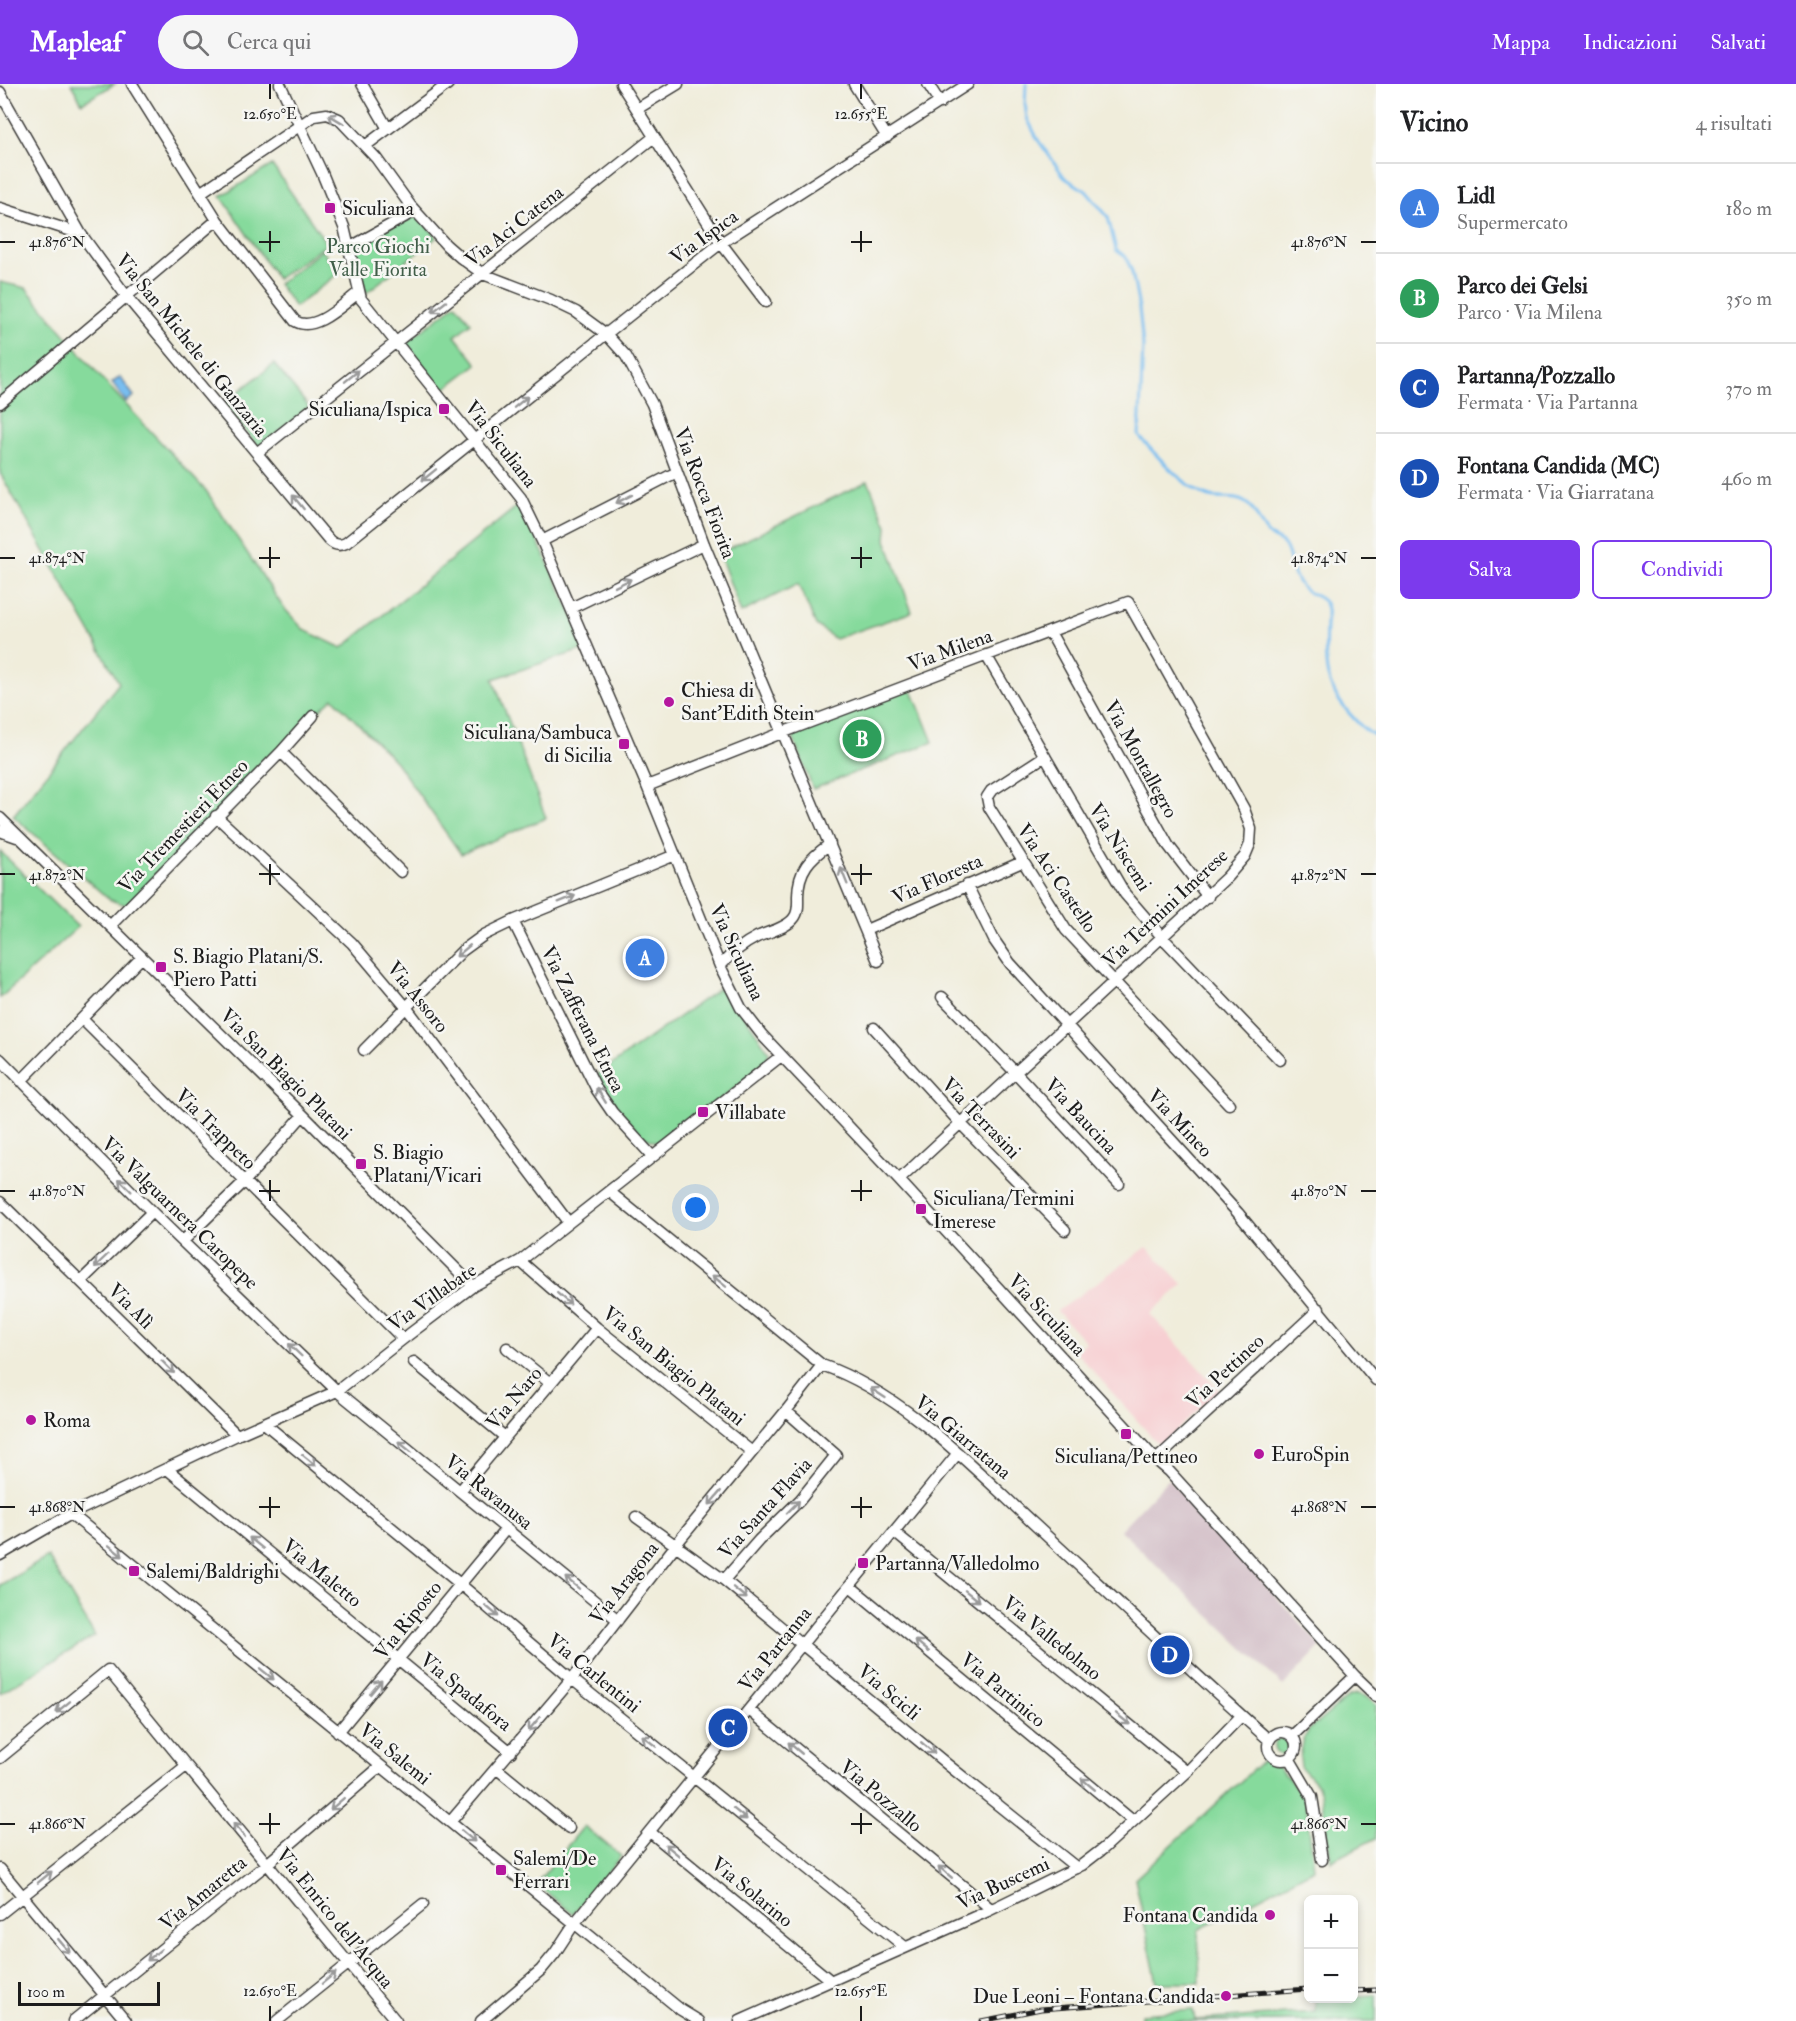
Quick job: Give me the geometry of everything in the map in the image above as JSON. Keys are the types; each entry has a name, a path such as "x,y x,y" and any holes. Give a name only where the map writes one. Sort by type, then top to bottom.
{"street":[{"path":"132,84 217,220 298,323 304,325 316,323 358,293"},
{"name":"Via Siculiana","path":"280,84 344,227 358,293 363,304 396,341 521,498 542,541 647,786 720,966 747,1017 1156,1460 1169,1471 1355,1676 1376,1696"},
{"path":"362,84 388,129"},
{"path":"365,146 448,84"},
{"path":"621,84 722,243 766,302"},
{"path":"637,109 678,84"},
{"path":"854,84 887,137"},
{"path":"928,84 940,103"},
{"name":"Via Ispica","path":"337,545 346,543 722,243 968,84"},
{"name":"Via San Michele di Ganzaria","path":"0,92 81,234 127,297 329,540 337,545"},
{"name":"Via Rocca Fiorita","path":"200,193 317,114 331,115 339,119 365,146 415,211 450,249 483,273 566,307 606,334 626,356 649,398 704,544 878,961"},
{"name":"Via Aci Catena","path":"258,452 654,137"},
{"path":"0,208 81,234"},
{"path":"349,248 415,211"},
{"path":"0,404 217,220"},
{"path":"542,541 676,472"},
{"path":"571,608 704,544"},
{"name":"Via Milena","path":"647,786 1128,602"},
{"name":"Via Termini Imerese","path":"899,1180 1113,981 1208,897 1245,856 1251,836 1249,821 1244,809 1128,602"},
{"name":"Via Montallegro","path":"1050,633 1168,845 1179,863 1208,897"},
{"name":"Via Niscemi","path":"986,655 1123,890 1162,939 1280,1060"},
{"name":"Via Tremestieri Etneo","path":"110,926 281,752 313,716"},
{"path":"281,752 401,872"},
{"name":"Via Aci Castello","path":"1044,756 993,789 987,797 989,807 1066,930 1229,1104"},
{"name":"Via Assoro","path":"216,816 352,943 406,1007 568,1222"},
{"name":"Via San Biagio Platani","path":"0,818 474,1286"},
{"name":"Via San Biagio Platani","path":"0,831 20,838"},
{"path":"720,966 745,944 792,920 798,910 799,880 803,868 810,859 830,844"},
{"path":"364,1050 462,951 484,935 675,855"},
{"name":"Via Floresta","path":"866,930 1022,862"},
{"name":"Via Mineo","path":"967,885 1001,952 1065,1026 1238,1213 1376,1380"},
{"name":"Via Zafferana Etnea","path":"513,921 597,1090 612,1112 652,1156"},
{"path":"21,1081 142,957"},
{"name":"Via Baucina","path":"942,998 1015,1072 1119,1185"},
{"name":"Via Trappeto","path":"82,1019 403,1339"},
{"name":"Via Terrasini","path":"874,1029 961,1124 1065,1230"},
{"name":"Via Villabate","path":"0,1555 71,1514 237,1435 337,1391 474,1286 520,1261 781,1056"},
{"name":"Via Valguarnera Caropepe","path":"0,1059 152,1212 337,1391"},
{"path":"183,1241 244,1182 303,1115"},
{"name":"Via Giarratana","path":"610,1192 822,1365 856,1379 889,1400 958,1453 1269,1740"},
{"name":"Via Alì","path":"0,1202 237,1435"},
{"path":"81,1281 152,1212"},
{"name":"Via San Biagio Platani","path":"520,1261 597,1328 752,1452"},
{"name":"Via Pettineo","path":"1156,1460 1319,1310"},
{"name":"Via Naro","path":"460,1491 597,1328"},
{"path":"507,1348 550,1383"},
{"path":"414,1362 505,1437"},
{"name":"Via Aragona","path":"451,1821 572,1679 822,1365"},
{"name":"Via Ravanusa","path":"337,1391 618,1620"},
{"name":"Via Santa Flavia","path":"724,1580 759,1540 800,1500 836,1455 786,1411"},
{"name":"Via Carlentini","path":"264,1423 572,1679 905,1947"},
{"name":"Via Partanna","path":"481,2021 541,1970 573,1924 958,1453"},
{"name":"Via Maletto","path":"166,1469 399,1660"},
{"name":"Via Salemi","path":"71,1514 451,1821 573,1924 681,2010 699,2021"},
{"name":"Via Scicli","path":"636,1517 724,1580 1077,1868"},
{"name":"Via Riposto","path":"338,1732 506,1529"},
{"name":"Via Valledolmo","path":"894,1532 1187,1772"},
{"name":"Via Partinico","path":"850,1586 1133,1821"},
{"name":"Via Spadafora","path":"399,1660 511,1752"},
{"name":"Via Enrico dell'Acqua","path":"0,1758 108,1670 396,2021"},
{"path":"1292,1736 1355,1676"},
{"name":"Via Pozzallo","path":"749,1710 991,1909"},
{"name":"Via Buscemi","path":"740,2021 1077,1868 1099,1853 1187,1772 1241,1716"},
{"path":"1286,1732 1292,1736 1296,1747 1295,1752 1289,1758 1279,1759 1272,1755 1268,1748 1272,1736 1286,1732"},
{"path":"1289,1758 1309,1789 1314,1802 1322,1860"},
{"path":"0,1914 186,1766"},
{"name":"Via Amaretta","path":"73,2021 267,1864 381,1766"},
{"path":"496,1768 569,1828"},
{"name":"Via Solarino","path":"650,1832 831,1981"},
{"path":"0,1869 126,2021"},
{"path":"277,2021 423,1904"}],"shaded area":[{"path":"1147,1247 1183,1284 1150,1314 1219,1390 1160,1446 1076,1352 1086,1342 1057,1311"},
{"path":"1168,1479 1321,1646 1283,1686 1120,1530"}],"green space":[{"path":"71,84 115,84 82,103"},
{"path":"272,165 327,244 277,279 221,196"},
{"name":"Parco Giochi Valle Fiorita","path":"415,212 437,237 366,293 354,247"},
{"path":"322,250 339,273 295,307 278,284"},
{"path":"0,282 26,288 104,381 207,492 283,607 304,630 342,648 520,504 588,648 493,679 546,818 461,854 396,762 333,698 130,906 110,900 13,816 119,683 0,473"},
{"path":"456,304 471,323 455,336 477,364 443,390 406,343"},
{"path":"274,364 309,407 259,448 224,403"},
{"path":"868,481 887,526 886,540 912,612 835,639 816,625 798,584 741,613 719,553"},
{"path":"911,688 933,742 813,789 792,735"},
{"path":"0,851 78,927 0,998"},
{"path":"724,985 769,1052 765,1066 661,1144 643,1137 622,1114 597,1075"},
{"path":"48,1557 95,1636 0,1693 0,1585"},
{"path":"1357,1694 1365,1696 1376,1705 1376,1838 1331,1861 1321,1794 1318,1786 1301,1767 1300,1758 1304,1738 1309,1730 1349,1696"},
{"path":"1279,1738 1285,1738 1290,1746 1288,1752 1279,1754 1274,1749 1274,1743"},
{"path":"1268,1756 1303,1795 1314,1869 1198,1930 1200,1983 1157,1983 1135,1879"},
{"path":"584,1826 621,1856 573,1914 536,1884"},
{"path":"1376,1995 1376,2021 1141,2021 1141,2014 1193,2010 1195,2020 1316,2012 1316,2003 1358,2003 1358,1996"}],"water":[{"path":"120,377 134,396 126,402 112,383"}],"waterway":[{"path":"1026,84 1027,118 1038,140 1065,178 1086,191 1108,217 1116,250 1126,257 1132,272 1143,346 1139,436 1171,469 1199,492 1207,496 1237,499 1246,503 1266,532 1282,542 1298,582 1326,604 1326,661 1334,692 1358,723 1376,736"}],"railway":[{"path":"1213,1996 1304,1989"},
{"path":"1358,1991 1376,1990"},
{"path":"981,2021 1041,2009 1203,1997"}],"place":[{"name":"Siculiana","path":"330,208"},
{"name":"Siculiana/Ispica","path":"444,409"},
{"name":"Chiesa di Sant'Edith Stein","path":"669,702"},
{"name":"Parco dei Gelsi","path":"862,739"},
{"name":"Siculiana/Sambuca di Sicilia","path":"624,744"},
{"name":"Lidl","path":"645,958"},
{"name":"S. Biagio Platani/S. Piero Patti","path":"161,967"},
{"name":"Villabate","path":"703,1112"},
{"name":"S. Biagio Platani/Vicari","path":"361,1164"},
{"name":"Siculiana/Termini Imerese","path":"921,1209"},
{"name":"Roma","path":"31,1420"},
{"name":"Siculiana/Pettineo","path":"1126,1434"},
{"name":"EuroSpin","path":"1259,1454"},
{"name":"Partanna/Valledolmo","path":"863,1563"},
{"name":"Salemi/Baldrighi","path":"134,1571"},
{"name":"Fontana Candida (MC)","path":"1170,1655"},
{"name":"Partanna/Pozzallo","path":"728,1728"},
{"name":"Salemi/De Ferrari","path":"501,1870"},
{"name":"Fontana Candida","path":"1270,1915"},
{"name":"Due Leoni – Fontana Candida","path":"1226,1996"}]}
